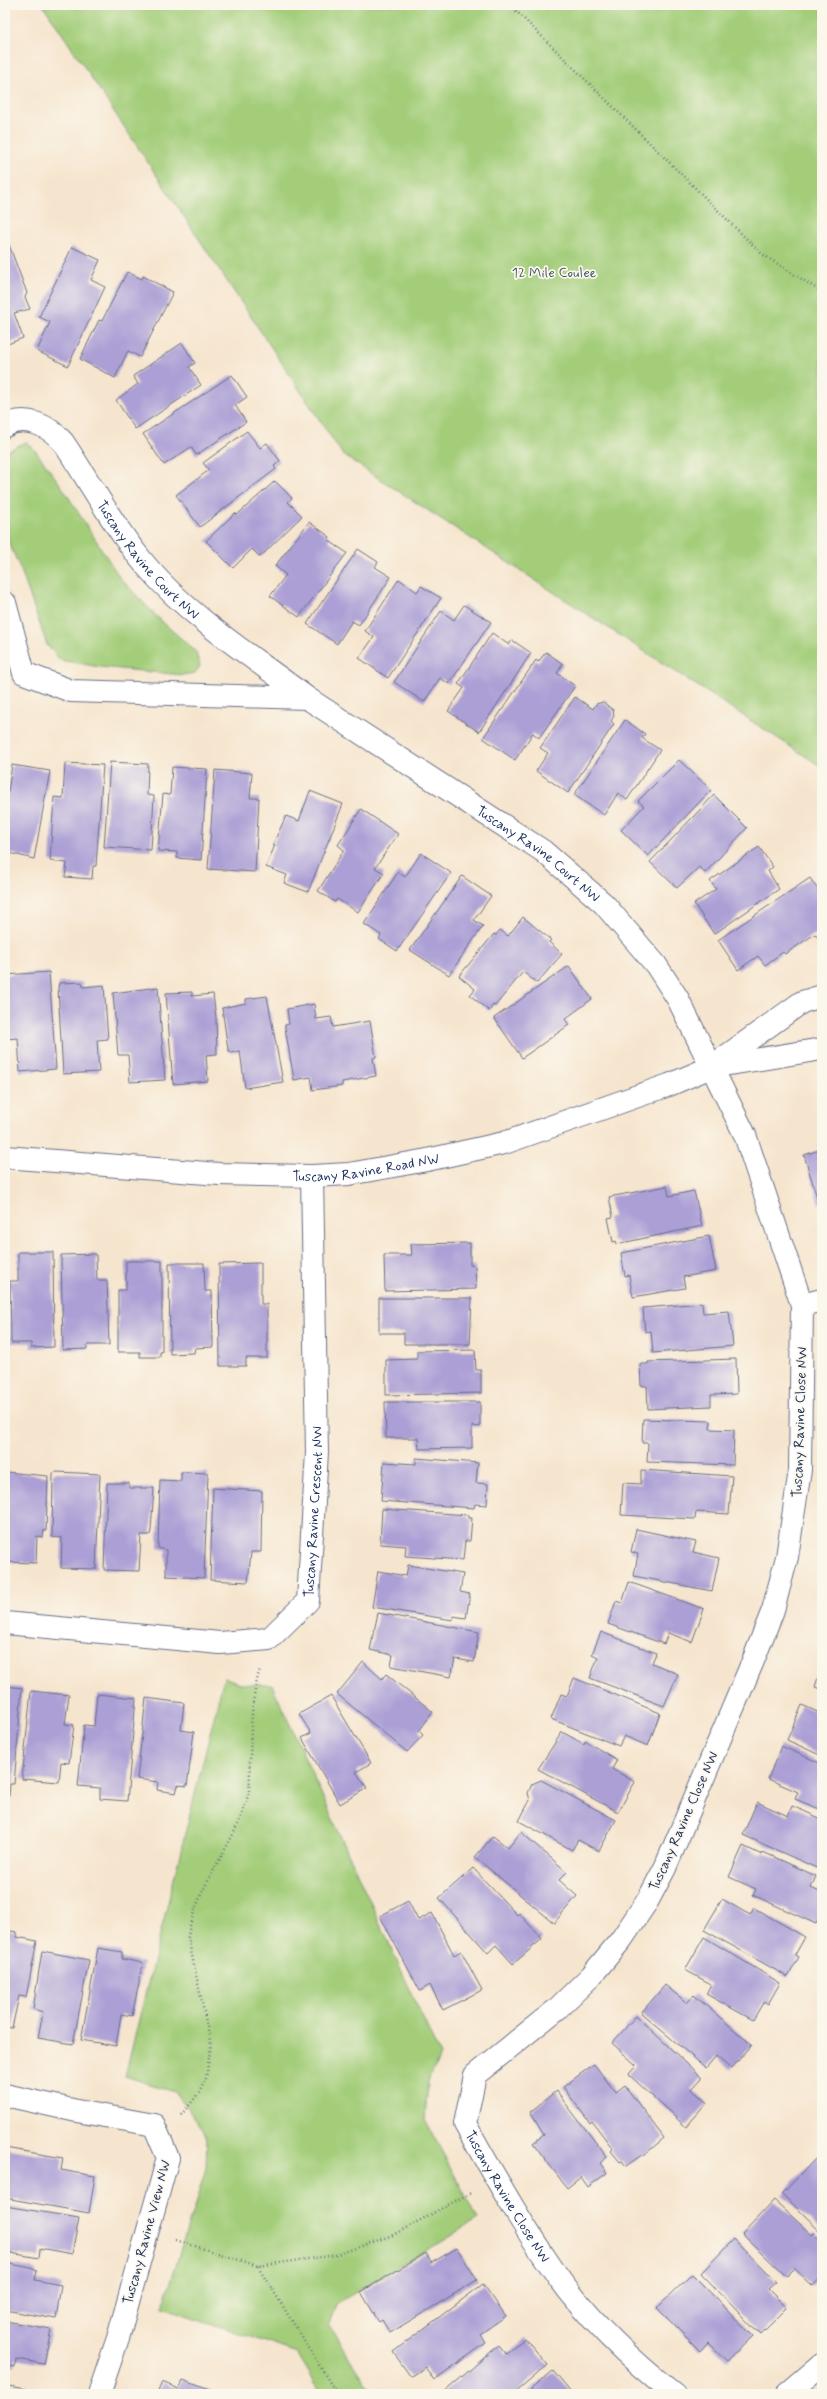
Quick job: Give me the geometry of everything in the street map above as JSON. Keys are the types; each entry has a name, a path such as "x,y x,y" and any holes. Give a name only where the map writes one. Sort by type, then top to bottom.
{"street":[{"name":"Tuscany Ravine Court NW","path":"5,426 25,421 40,424 53,431 63,442 125,539 148,568 173,594 201,618 307,698 475,808 510,828 575,876 604,904 656,965 678,999 711,1067"},
{"path":"5,603 24,673 71,692 307,698"},
{"name":"Tuscany Ravine Road NW","path":"5,1157 219,1174 312,1176 357,1172 504,1143 652,1092 711,1067 802,1002 822,996"},
{"name":"Tuscany Ravine Road NW","path":"711,1067 822,1049"},
{"name":"Tuscany Ravine Close NW","path":"674,2394 639,2366 579,2303 552,2269 523,2224 465,2124 475,2075 557,2009 591,1976 621,1940 648,1900 680,1836 773,1610 787,1557 800,1470 812,1302 745,1135 711,1067"},
{"name":"Tuscany Ravine Crescent NW","path":"269,1639 308,1601 317,1452 312,1176"},
{"path":"5,1623 220,1643 269,1639"},
{"path":"5,2095 77,2111 154,2125"},
{"name":"Tuscany Ravine View NW","path":"99,2394 149,2230 168,2158 154,2125"},
{"path":"787,2394 822,2364"}],"path":[{"path":"510,5 762,254 822,292"},
{"path":"154,2125 182,2114 199,2093 206,2078 211,2045 188,1937 190,1924 215,1866 239,1822 248,1794 253,1694 269,1639"},
{"path":"149,2230 258,2266 336,2255 393,2235 496,2177"},
{"path":"258,2266 337,2394"}],"green space":[{"name":"12 Mile Coulee","path":"43,5 822,5 822,767 343,455"},
{"path":"26,442 35,450 60,484 120,578 156,616 196,652 200,666 195,673 183,675 100,667 60,660 47,645 21,570 5,534 5,452"},
{"path":"224,1677 242,1684 272,1685 440,2056 428,2082 425,2120 478,2219 336,2304 329,2324 364,2382 375,2394 322,2394 297,2353 163,2307 206,2168 207,2135 175,2092 125,2076"}],"building":[{"path":"5,234 27,293 25,297 30,309 14,313 23,338 5,345"},
{"path":"72,247 100,260 91,280 105,287 68,366 37,351 50,322 39,317"},
{"path":"127,272 142,279 143,276 173,292 140,357 128,351 115,378 80,359 99,320 102,321"},
{"path":"182,343 195,363 189,367 201,385 135,429 116,400 138,384 133,376"},
{"path":"232,375 247,397 235,405 246,422 196,455 191,447 164,465 143,434"},
{"path":"247,431 260,448 267,443 280,461 274,466 276,469 200,527 176,495 209,470 203,463"},
{"path":"275,481 292,498 288,502 302,516 260,557 252,549 233,568 206,541 235,513 237,515"},
{"path":"309,522 330,537 328,540 347,553 299,617 270,596 286,575 275,566"},
{"path":"358,549 378,562 375,567 391,577 359,625 352,621 337,644 307,624"},
{"path":"399,579 417,592 421,586 441,598 388,678 359,658 374,637 365,631"},
{"path":"464,605 491,622 449,684 440,678 424,702 394,682 441,611 454,620"},
{"path":"492,633 509,645 512,640 531,653 479,732 448,711 464,688 458,684"},
{"path":"546,652 563,664 557,673 575,686 539,738 533,733 515,760 483,738 536,660 538,662"},
{"path":"575,697 593,709 596,704 603,702 613,710 614,716 611,721 614,724 568,793 536,771 548,753 540,748"},
{"path":"625,720 645,734 642,738 660,750 627,800 618,793 604,815 574,795"},
{"path":"679,760 711,790 648,856 621,830 644,806 638,801"},
{"path":"110,762 148,764 147,795 154,796 151,850 104,847"},
{"path":"65,763 103,765 96,866 93,866 92,879 65,877 67,863 50,861 54,797 63,798"},
{"path":"12,765 50,771 34,859 5,852 5,791 8,792"},
{"path":"172,767 207,769 201,860 177,858 177,852 158,851 163,794 170,795"},
{"path":"215,770 252,773 250,798 259,798 255,872 208,869"},
{"path":"310,791 343,804 308,892 284,883 287,875 266,867 275,845 273,844 286,816 299,821"},
{"path":"714,795 747,828 705,873 699,867 677,888 650,862"},
{"path":"361,809 398,834 375,868 384,873 358,912 337,899 335,902 318,891 344,850 338,845"},
{"path":"759,847 773,867 768,871 779,889 714,934 694,904 716,889 710,881"},
{"path":"421,853 451,873 397,951 379,939 381,935 364,924 398,872 405,877"},
{"path":"462,876 491,896 474,920 483,926 449,975 410,950"},
{"path":"810,878 822,896 822,937 819,939 815,934 785,954 783,952 765,965 758,956 738,970 718,940"},
{"path":"523,917 551,940 549,942 562,954 537,983 523,972 495,1006 493,1005 489,1011 470,995 475,989 459,976 494,934 496,935 500,930 508,936"},
{"path":"569,966 592,999 565,1019 569,1025 522,1058 494,1018"},
{"path":"49,972 56,1069 20,1072 18,1038 6,1039 5,1036 5,975"},
{"path":"82,982 83,987 104,985 108,1039 97,1040 99,1072 63,1074 58,988 59,983"},
{"path":"158,987 165,1080 130,1082 128,1055 118,1055 113,993"},
{"path":"192,992 192,996 213,994 216,1018 217,1054 206,1055 208,1081 173,1084 166,993"},
{"path":"267,996 283,1082 245,1088 240,1051 230,1053 228,1049 222,1008 246,1003 246,999"},
{"path":"314,1004 316,1019 331,1017 333,1027 370,1021 376,1057 373,1058 376,1076 342,1082 342,1086 313,1090 311,1077 294,1080 285,1028 285,1025 289,1024 287,1009"},
{"path":"822,1143 822,1203 819,1204 804,1155 819,1150 818,1144"},
{"path":"667,1186 669,1196 694,1191 702,1226 617,1244 616,1241 613,1242 608,1218 613,1217 609,1197"},
{"path":"709,1236 716,1271 683,1277 685,1288 633,1297 629,1275 625,1276 621,1253"},
{"path":"470,1243 470,1265 475,1266 476,1289 385,1291 384,1255 412,1255 411,1244"},
{"path":"18,1252 53,1252 54,1347 31,1348 31,1343 11,1343 10,1281 18,1281"},
{"path":"96,1254 97,1280 107,1280 109,1345 87,1345 87,1349 63,1350 61,1255"},
{"path":"126,1261 162,1261 162,1352 160,1352 160,1357 140,1357 140,1352 118,1352 118,1290 126,1290"},
{"path":"169,1263 204,1263 205,1291 212,1291 213,1347 195,1348 194,1353 170,1354"},
{"path":"261,1263 261,1304 267,1304 267,1358 246,1358 246,1366 220,1366 219,1264"},
{"path":"379,1298 472,1298 470,1344 404,1344 404,1333 379,1333"},
{"path":"702,1303 703,1313 729,1311 733,1346 653,1353 651,1331 645,1332 643,1308"},
{"path":"475,1350 476,1370 481,1370 481,1393 386,1395 386,1360 417,1359 417,1351"},
{"path":"736,1359 737,1394 711,1395 711,1406 648,1409 647,1386 641,1386 640,1364 648,1364 648,1362"},
{"path":"385,1402 480,1402 480,1427 472,1426 472,1448 419,1449 418,1438 386,1438"},
{"path":"643,1419 711,1421 710,1429 734,1430 733,1465 647,1462 648,1443 642,1443"},
{"path":"416,1458 478,1463 476,1483 488,1484 487,1505 475,1504 474,1508 381,1501 384,1462 416,1464"},
{"path":"641,1470 732,1476 729,1514 696,1512 695,1519 621,1515 623,1483 641,1484"},
{"path":"5,1472 48,1476 46,1531 44,1530 43,1537 37,1536 36,1563 5,1562"},
{"path":"181,1472 208,1473 204,1578 166,1576 166,1550 158,1548 160,1480 181,1481"},
{"path":"53,1473 100,1474 96,1569 61,1568 62,1538 52,1537"},
{"path":"107,1483 129,1483 129,1488 154,1488 151,1530 150,1535 141,1535 139,1571 104,1570"},
{"path":"213,1488 262,1491 261,1552 251,1552 248,1582 210,1580"},
{"path":"382,1509 468,1515 468,1518 472,1518 470,1541 465,1541 463,1560 405,1556 406,1546 380,1544"},
{"path":"636,1529 696,1542 693,1552 719,1558 712,1591 634,1576 638,1554 631,1552"},
{"path":"408,1565 463,1574 460,1592 470,1594 466,1618 453,1616 453,1620 372,1607 378,1571 406,1576"},
{"path":"629,1582 704,1609 692,1642 668,1633 664,1644 608,1624 616,1601 622,1603"},
{"path":"378,1613 479,1632 474,1662 455,1659 451,1677 391,1666 393,1655 370,1650"},
{"path":"601,1632 656,1653 652,1663 678,1674 664,1706 590,1678 598,1657 592,1654"},
{"path":"363,1662 382,1679 386,1674 433,1712 419,1731 423,1735 407,1752 337,1694"},
{"path":"822,1665 822,1689 815,1687"},
{"path":"574,1678 660,1713 648,1746 624,1736 619,1746 551,1719 561,1694 567,1696"},
{"path":"5,1686 22,1688 14,1784 10,1784 9,1796 5,1795"},
{"path":"31,1691 69,1695 65,1724 74,1725 69,1763 61,1762 59,1782 22,1779"},
{"path":"97,1694 136,1698 127,1801 100,1799 100,1788 78,1786 84,1725 94,1726"},
{"path":"331,1696 371,1763 356,1772 367,1788 340,1804 302,1738 311,1733 299,1714"},
{"path":"146,1698 184,1703 181,1730 194,1732 187,1786 178,1785 176,1793 157,1790 158,1782 137,1779"},
{"path":"802,1705 822,1714 822,1756 787,1740"},
{"path":"562,1732 584,1744 585,1741 617,1760 612,1769 635,1782 618,1812 538,1769"},
{"path":"781,1746 822,1764 822,1810 795,1799 798,1792 768,1779"},
{"path":"541,1780 616,1820 599,1851 578,1840 572,1850 519,1821 530,1800 528,1793 532,1784"},
{"path":"757,1802 788,1816 792,1806 822,1819 821,1870 743,1835"},
{"path":"521,1832 567,1872 559,1880 577,1896 554,1923 475,1857 493,1836 508,1848"},
{"path":"743,1846 762,1855 763,1852 816,1876 811,1888 822,1893 822,1910 816,1924 753,1895 756,1889 729,1877"},
{"path":"473,1868 517,1915 519,1913 542,1939 513,1964 496,1945 488,1953 439,1898"},
{"path":"722,1899 750,1915 754,1908 805,1937 795,1955 799,1957 788,1977 704,1930"},
{"path":"408,1901 418,1920 432,1913 454,1955 461,1951 482,1990 443,2010 430,1985 420,1991 380,1916"},
{"path":"5,1930 17,1932 17,1937 37,1941 26,1997 19,1996 12,2028 5,2027"},
{"path":"704,1937 780,1983 768,2004 764,2001 753,2020 706,1994 711,1984 685,1970"},
{"path":"98,1948 122,1952 122,1959 143,1963 132,2016 121,2014 116,2046 81,2040"},
{"path":"42,1951 89,1960 73,2044 38,2038 43,2012 33,2009"},
{"path":"665,1985 687,2003 694,1995 752,2045 731,2069 716,2056 706,2068 641,2013"},
{"path":"636,2016 702,2078 692,2089 707,2103 686,2127 628,2074 636,2065 612,2043"},
{"path":"594,2064 616,2093 625,2086 664,2138 644,2155 643,2154 626,2166 622,2161 620,2162 611,2151 613,2149 592,2121 590,2123 563,2087"},
{"path":"556,2091 607,2157 600,2163 607,2173 588,2187 581,2177 567,2188 533,2143 544,2135 530,2112"},
{"path":"5,2148 63,2158 61,2170 95,2176 89,2213 5,2198"},
{"path":"817,2157 822,2162 822,2232 782,2194"},
{"path":"774,2200 812,2235 814,2233 822,2241 822,2276 813,2286 794,2268 786,2276 742,2234"},
{"path":"5,2206 79,2218 72,2254 40,2248 39,2258 5,2252"},
{"path":"734,2239 776,2282 768,2289 787,2308 760,2335 701,2273"},
{"path":"457,2248 477,2280 390,2333 382,2320 379,2322 361,2292 426,2253 431,2263"},
{"path":"5,2263 31,2268 37,2271 35,2280 61,2285 56,2319 5,2310"},
{"path":"692,2274 753,2336 727,2361 708,2342 700,2351 657,2308"},
{"path":"483,2284 506,2316 480,2334 486,2343 434,2380 425,2367 411,2377 393,2352"},
{"path":"5,2321 51,2329 44,2364 16,2359 15,2367 5,2365"},
{"path":"525,2338 548,2365 514,2394 442,2394 499,2345 506,2354"},
{"path":"553,2371 572,2394 525,2394"},
{"path":"5,2377 9,2378 8,2386 27,2389 27,2394 5,2394"},
{"path":"183,2380 212,2391 210,2394 157,2394 162,2382 179,2389"}]}
